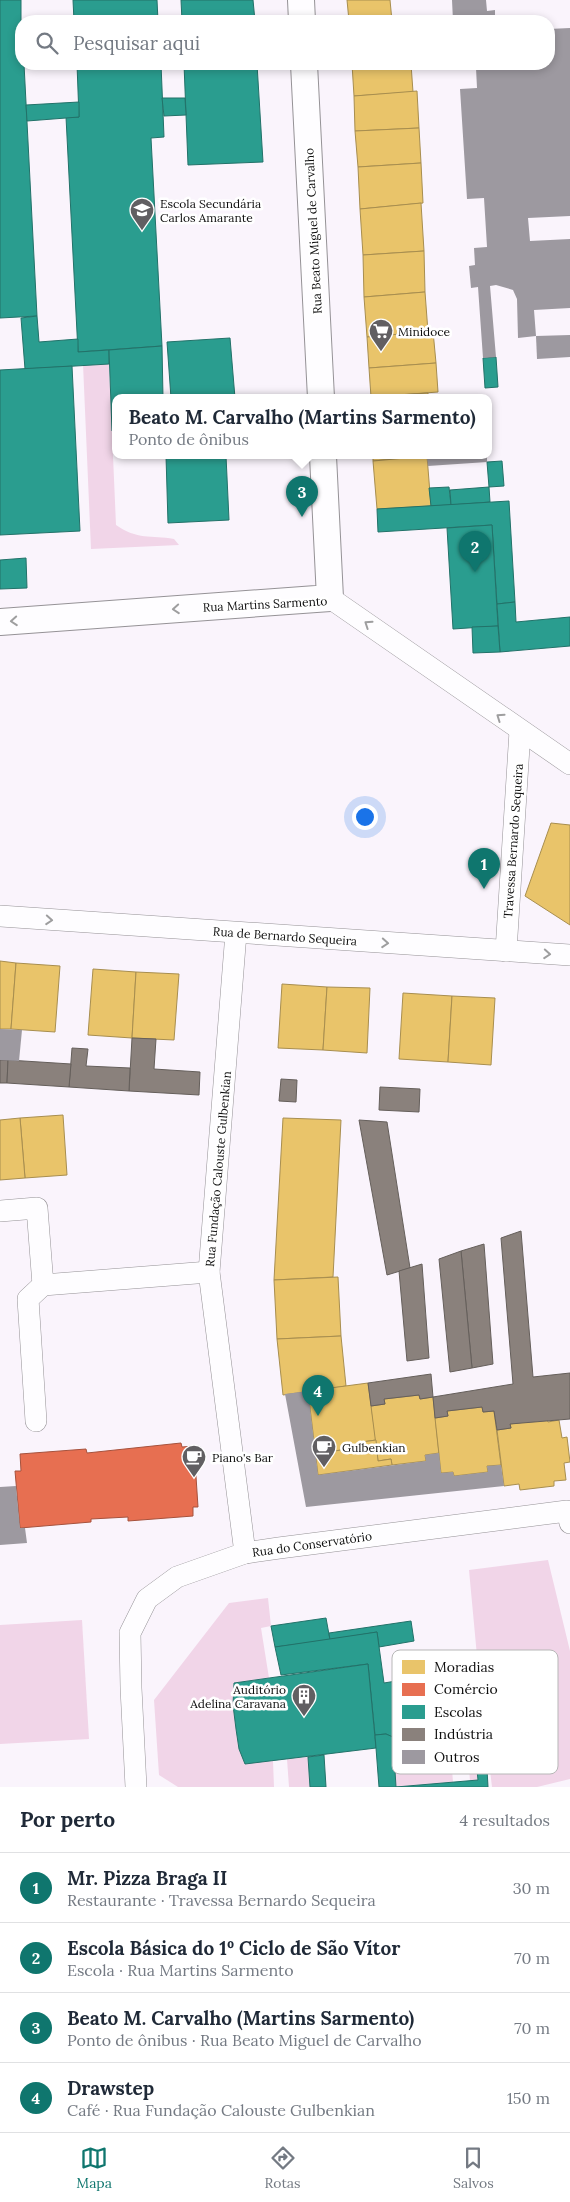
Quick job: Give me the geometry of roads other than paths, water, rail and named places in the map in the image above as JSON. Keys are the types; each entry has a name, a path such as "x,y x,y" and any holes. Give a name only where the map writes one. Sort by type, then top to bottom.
{"street":[{"path":"301,0 302,15"},
{"name":"Rua Beato Miguel de Carvalho","path":"304,70 321,394"},
{"path":"323,459 330,598"},
{"name":"Rua Martins Sarmento","path":"0,622 330,598 570,764"},
{"name":"Travessa Bernardo Sequeira","path":"506,951 520,731"},
{"name":"Rua de Bernardo Sequeira","path":"0,916 570,956"},
{"name":"Rua Fundação Calouste Gulbenkian","path":"236,933 209,1272 245,1553"},
{"path":"0,1211 37,1208 43,1285"},
{"path":"36,1421 28,1299 43,1285 209,1272"},
{"name":"Rua do Conservatório","path":"136,1787 130,1633 147,1599 177,1577 245,1553 568,1512 570,1523"}],"place":[{"name":"Escola Secundária Carlos Amarante","path":"142,231"},
{"name":"Minidoce","path":"381,352"},
{"name":"Beato M. Carvalho (Martins Sarmento)","path":"302,517"},
{"name":"Escola Básica do 1º Ciclo de São Vítor","path":"475,572"},
{"name":"Mr. Pizza Braga II","path":"484,889"},
{"name":"Drawstep","path":"318,1416"},
{"name":"Gulbenkian","path":"324,1468"},
{"name":"Piano's Bar","path":"194,1478"},
{"name":"Auditório Adelina Caravana","path":"304,1717"}]}
